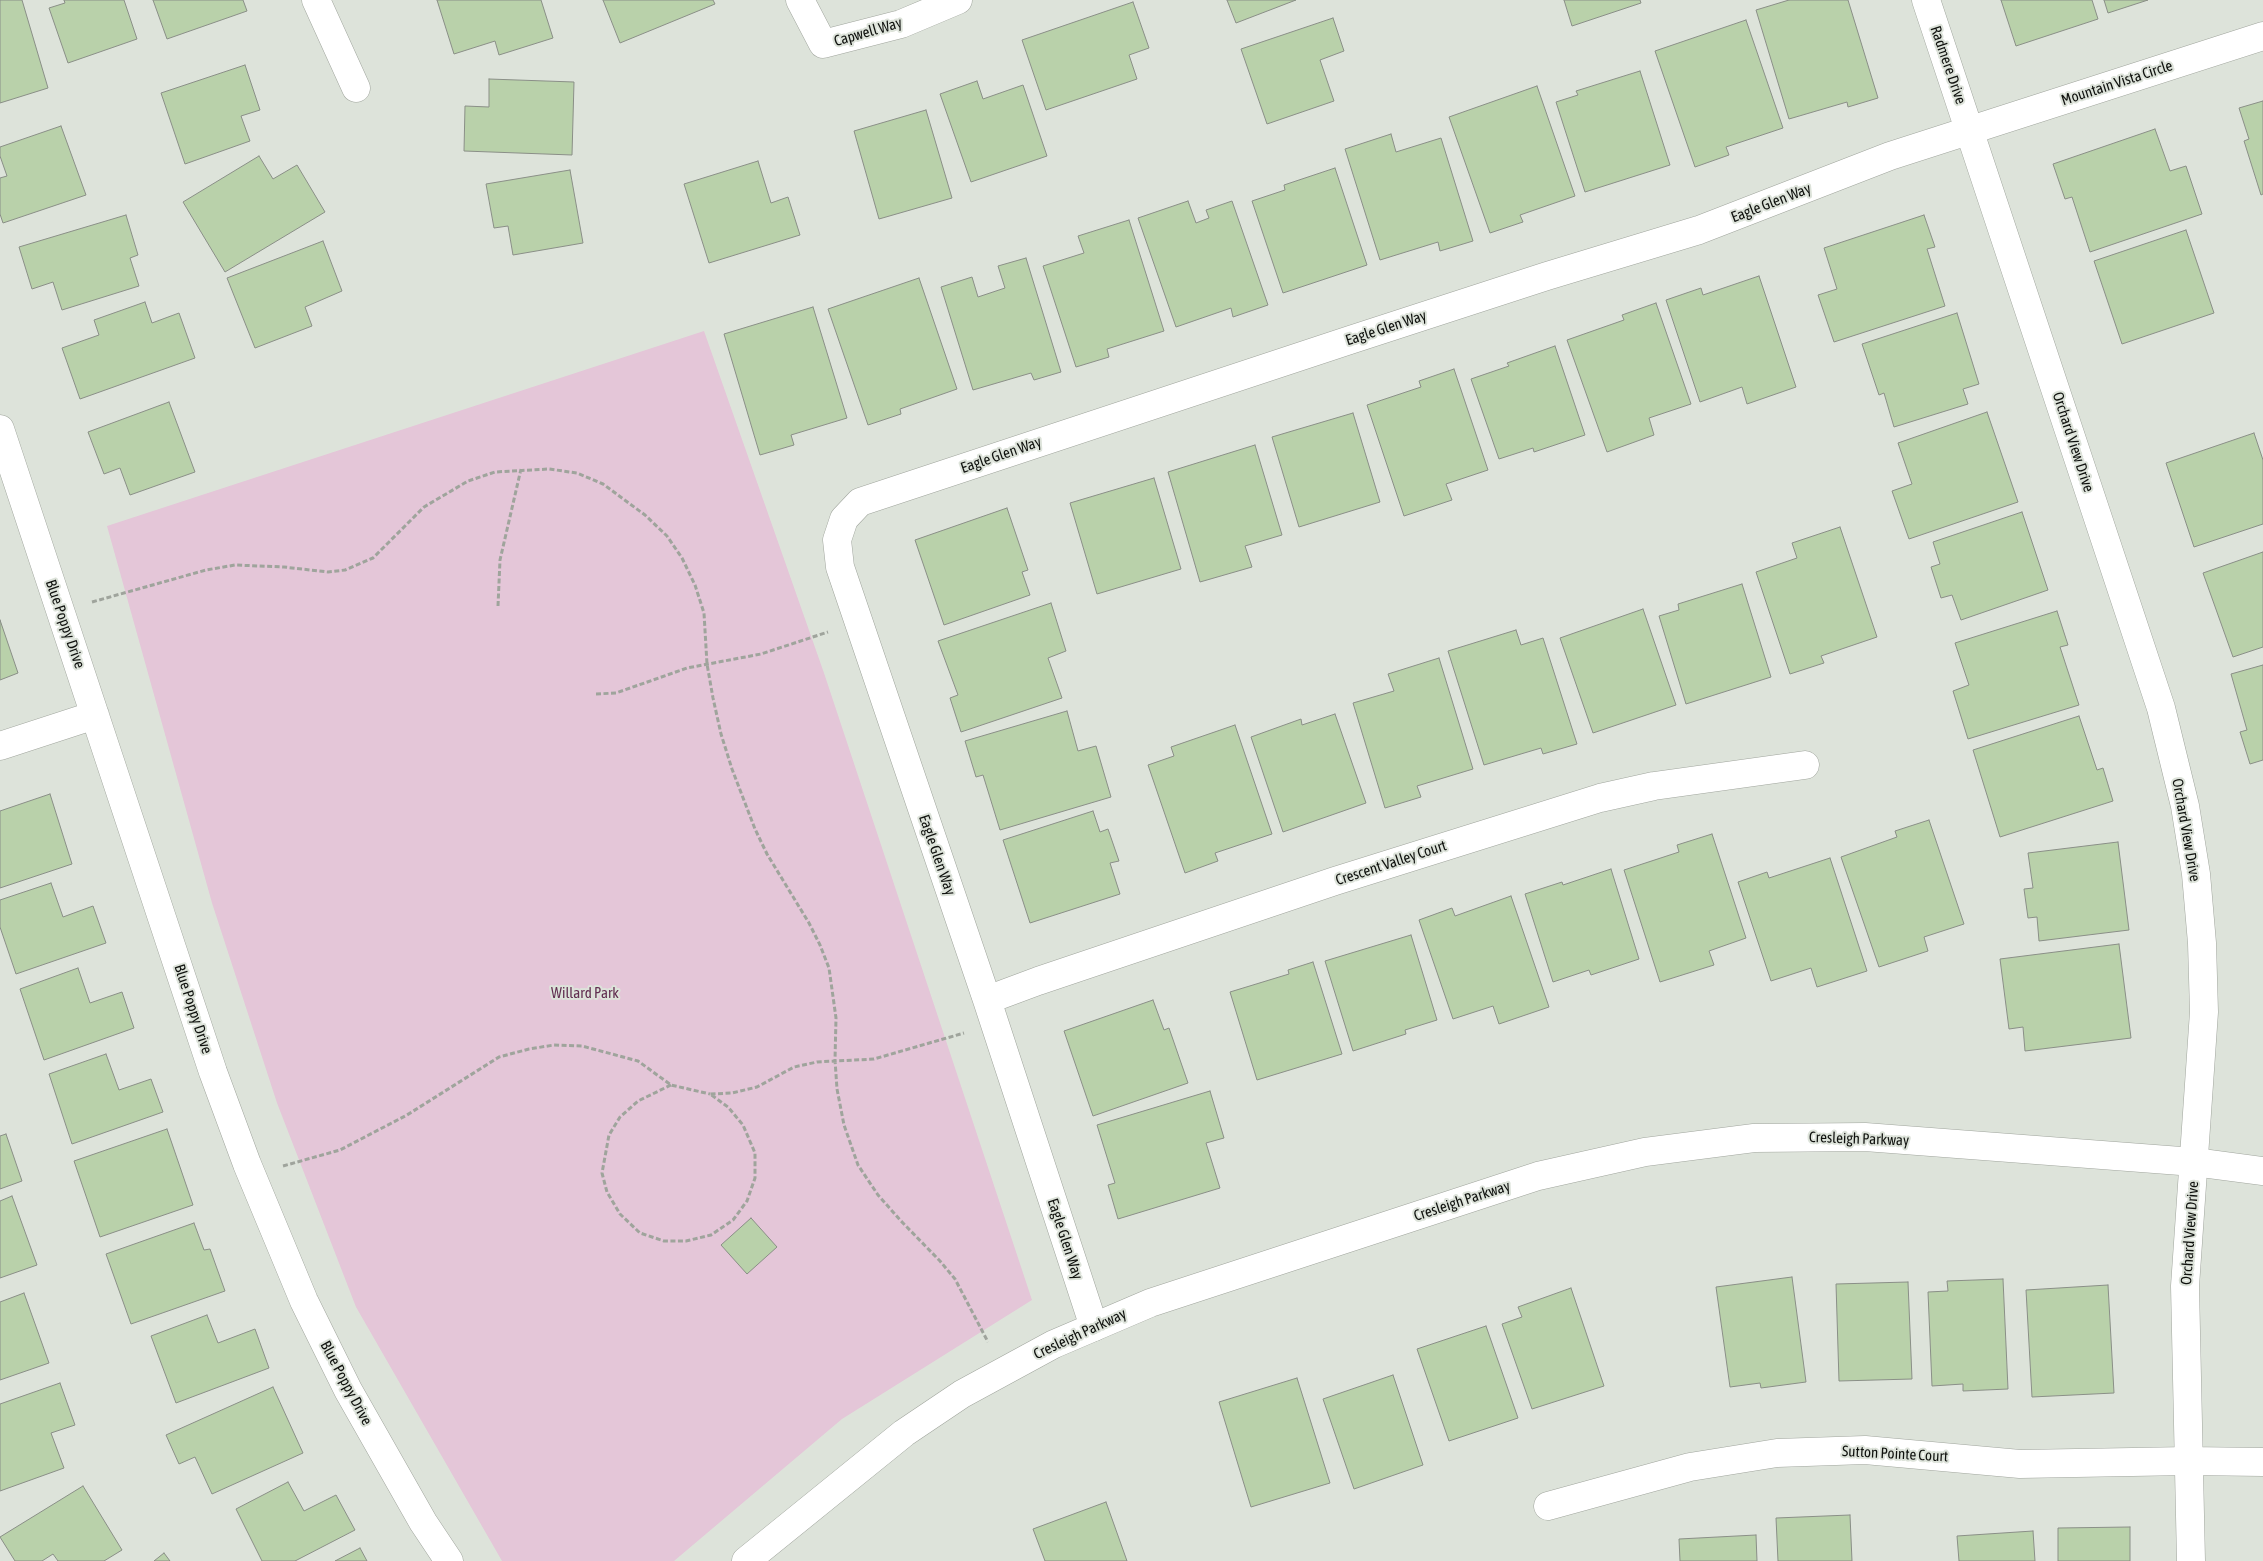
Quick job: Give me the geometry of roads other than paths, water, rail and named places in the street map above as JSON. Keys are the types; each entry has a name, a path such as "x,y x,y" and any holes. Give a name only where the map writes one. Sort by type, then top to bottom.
{"street":[{"path":"316,0 356,88"},
{"name":"Capwell Way","path":"800,0 823,44 901,24 958,0"},
{"name":"Radmere Drive","path":"1926,0 1970,130"},
{"name":"Mountain Vista Circle","path":"1970,130 2263,36"},
{"name":"Eagle Glen Way","path":"1094,1327 840,567 837,540 844,518 860,502 1387,328 1699,230 1890,156 1970,130"},
{"name":"Orchard View Drive","path":"1970,130 2161,708 2184,806 2196,874 2202,943 2204,1012 2186,1286 2191,1561"},
{"name":"Blue Poppy Drive","path":"0,430 213,1072 251,1174 304,1301 348,1390 423,1522 448,1561"},
{"path":"0,746 96,715"},
{"name":"Crescent Valley Court","path":"986,1000 1336,881 1600,798 1654,786 1804,765"},
{"name":"Cresleigh Parkway","path":"746,1561 904,1433 962,1394 1054,1344 1150,1303 1538,1176 1645,1152 1754,1138 1864,1137 2194,1162 2263,1171"},
{"name":"Sutton Pointe Court","path":"1548,1506 1690,1467 1776,1453 1865,1450 2020,1464 2188,1460 2263,1462"}],"park label":[{"name":"Willard Park","path":"585,993"}]}
